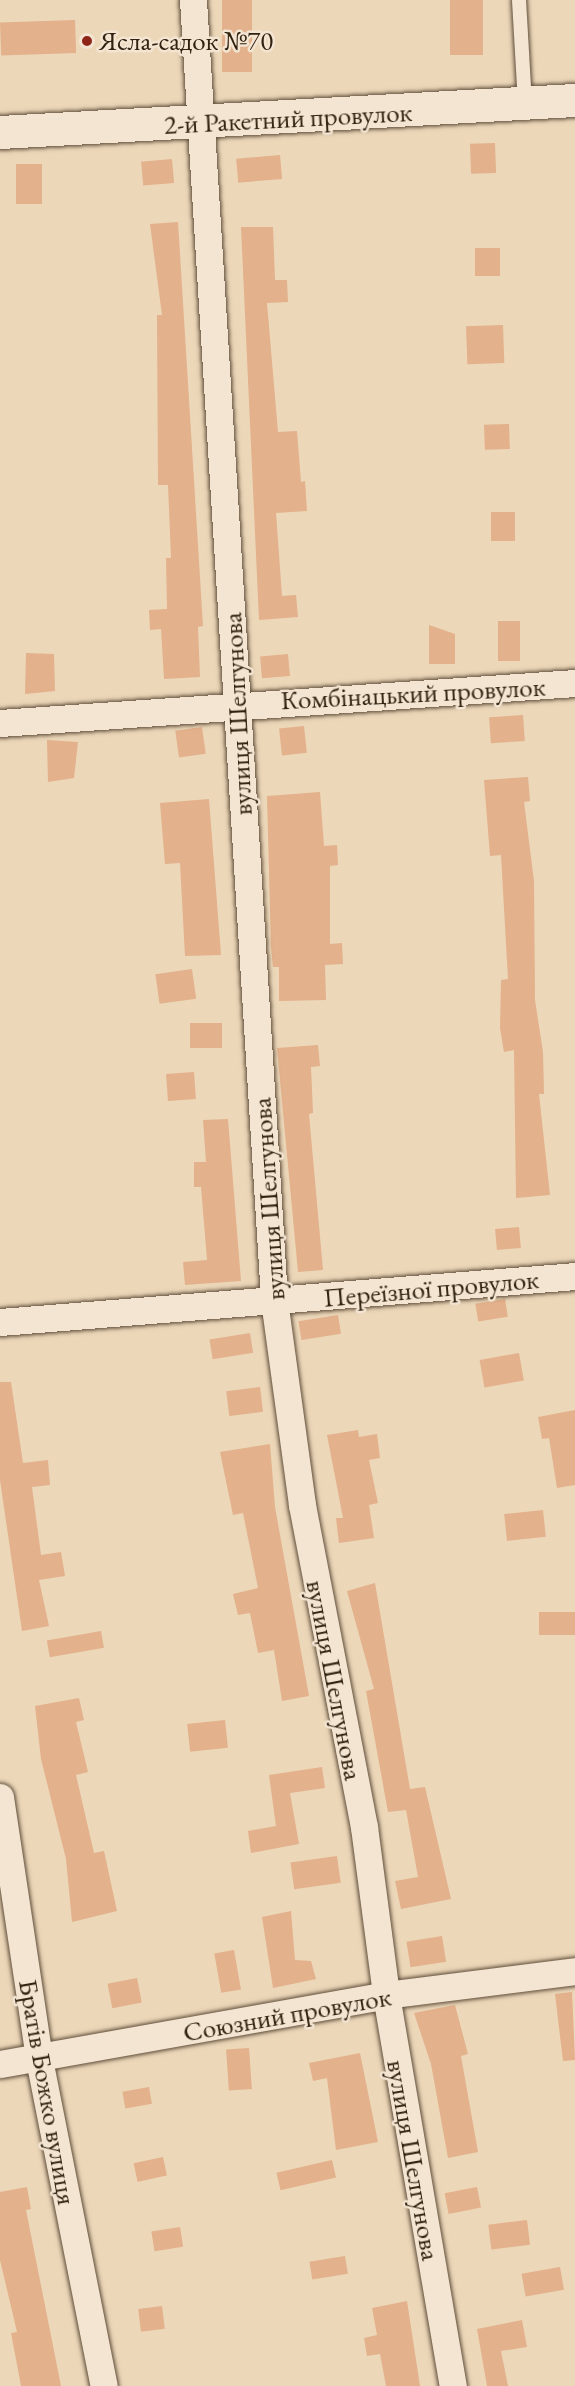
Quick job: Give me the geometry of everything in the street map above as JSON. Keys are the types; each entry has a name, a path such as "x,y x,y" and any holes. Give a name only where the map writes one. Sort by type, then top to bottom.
{"street":[{"name":"вулиця Шелгунова","path":"193,0 204,123 274,1300 302,1505 364,1827 386,1995 453,2386"},
{"name":"2-й Ракетний провулок","path":"0,132 204,123 575,100"},
{"name":"Комбінацький провулок","path":"0,723 238,704 575,683"},
{"name":"Переїзної провулок","path":"0,1322 575,1276"},
{"name":"Братів Божко вулиця","path":"0,1797 39,2060 104,2386"},
{"name":"Союзний провулок","path":"0,2064 39,2060 386,1995 575,1971"}],"lane":[{"path":"519,0 525,104"}],"building":[{"path":"222,0 252,0 252,72 222,72"},
{"path":"450,0 483,0 483,55 450,55"},
{"path":"75,20 76,53 1,56 0,23"},
{"path":"495,143 496,173 471,174 470,144"},
{"path":"280,155 282,179 238,183 236,159"},
{"path":"172,159 174,183 143,186 141,162"},
{"path":"16,164 42,164 42,204 16,204"},
{"path":"178,222 203,626 198,627 200,677 164,679 161,629 150,630 149,610 167,609 166,558 171,558 168,485 158,485 157,315 162,315 150,224"},
{"path":"241,227 273,227 275,280 287,280 288,302 267,303 278,432 297,431 301,482 305,481 307,511 276,513 282,596 296,595 298,617 259,620"},
{"path":"475,248 500,248 500,276 475,276"},
{"path":"503,325 504,363 467,364 466,326"},
{"path":"509,424 510,449 485,450 484,425"},
{"path":"491,512 515,512 515,541 491,541"},
{"path":"498,621 520,621 520,661 498,661"},
{"path":"429,625 455,634 455,664 429,664"},
{"path":"26,653 54,654 55,691 25,694"},
{"path":"288,654 290,676 262,678 260,656"},
{"path":"523,715 525,741 491,743 489,717"},
{"path":"304,726 307,753 282,755 279,729"},
{"path":"202,727 206,754 179,757 175,731"},
{"path":"47,740 78,742 74,778 48,782"},
{"path":"528,777 530,801 524,802 534,881 535,1000 543,1052 544,1094 539,1094 550,1195 516,1198 514,1050 504,1052 500,1028 501,980 508,979 501,855 490,856 484,780"},
{"path":"320,792 324,846 337,845 338,865 330,866 330,944 342,943 343,964 325,965 326,1000 279,1001 279,967 273,967 271,947 267,796"},
{"path":"209,799 221,955 185,956 180,863 165,864 160,803"},
{"path":"192,969 196,999 160,1004 155,974"},
{"path":"190,1023 222,1023 222,1048 190,1048"},
{"path":"318,1045 320,1066 311,1067 313,1113 309,1114 323,1270 298,1272 277,1048"},
{"path":"194,1072 196,1099 168,1101 166,1074"},
{"path":"228,1119 241,1281 185,1285 183,1262 207,1260 201,1187 194,1187 194,1162 206,1162 203,1120"},
{"path":"519,1227 521,1248 497,1250 495,1229"},
{"path":"505,1299 508,1317 478,1321 475,1304"},
{"path":"338,1315 341,1334 301,1340 298,1321"},
{"path":"250,1333 253,1353 213,1359 210,1339"},
{"path":"519,1353 524,1381 484,1388 480,1360"},
{"path":"0,1382 11,1382 23,1463 48,1460 50,1485 32,1487 41,1555 61,1552 65,1576 39,1580 49,1626 22,1631 0,1480"},
{"path":"260,1387 263,1412 229,1416 226,1391"},
{"path":"575,1410 575,1485 557,1488 549,1438 542,1439 538,1417"},
{"path":"358,1430 359,1437 377,1434 380,1458 369,1460 378,1503 369,1505 374,1538 339,1543 336,1518 343,1518 327,1435"},
{"path":"270,1444 275,1507 309,1696 282,1701 274,1650 258,1653 250,1613 238,1615 233,1594 258,1588 243,1513 233,1515 220,1452"},
{"path":"543,1510 546,1537 507,1541 504,1514"},
{"path":"375,1583 410,1789 425,1787 451,1899 401,1909 395,1881 418,1877 406,1810 388,1812 366,1691 374,1689 347,1591"},
{"path":"539,1612 575,1612 575,1635 539,1635"},
{"path":"101,1631 104,1648 50,1657 47,1641"},
{"path":"79,1698 84,1720 76,1722 88,1772 76,1775 94,1853 104,1851 117,1911 72,1922 66,1859 41,1759 35,1706"},
{"path":"225,1720 228,1748 190,1752 187,1724"},
{"path":"322,1767 325,1788 290,1793 299,1844 251,1853 248,1831 276,1826 269,1775"},
{"path":"337,1856 341,1883 294,1889 290,1863"},
{"path":"291,1911 295,1960 311,1961 316,1979 273,1988 262,1917"},
{"path":"442,1936 446,1962 411,1967 406,1942"},
{"path":"234,1950 241,1989 221,1993 214,1953"},
{"path":"137,1978 142,2003 112,2008 108,1984"},
{"path":"572,1992 575,2060 563,2061 555,1994"},
{"path":"455,2005 468,2054 461,2056 478,2152 448,2158 431,2064 414,2013"},
{"path":"249,2048 252,2089 229,2091 226,2050"},
{"path":"360,2053 378,2142 336,2150 327,2078 313,2081 309,2063"},
{"path":"149,2087 152,2104 125,2108 122,2092"},
{"path":"163,2157 167,2176 138,2182 134,2163"},
{"path":"332,2160 336,2178 281,2190 276,2173"},
{"path":"27,2187 31,2209 26,2210 61,2386 21,2386 11,2333 17,2332 0,2260 0,2192"},
{"path":"477,2187 481,2208 449,2214 445,2193"},
{"path":"527,2220 530,2245 491,2250 488,2225"},
{"path":"180,2227 183,2247 154,2251 151,2232"},
{"path":"345,2256 348,2274 312,2279 309,2262"},
{"path":"560,2267 564,2290 526,2296 522,2274"},
{"path":"407,2301 420,2386 386,2386 380,2354 367,2356 364,2338 377,2335 372,2308"},
{"path":"162,2306 165,2329 141,2332 138,2309"},
{"path":"522,2320 527,2347 501,2351 508,2386 487,2386 477,2329"}],"place":[{"name":"Ясла-садок №70","path":"87,41"}]}
